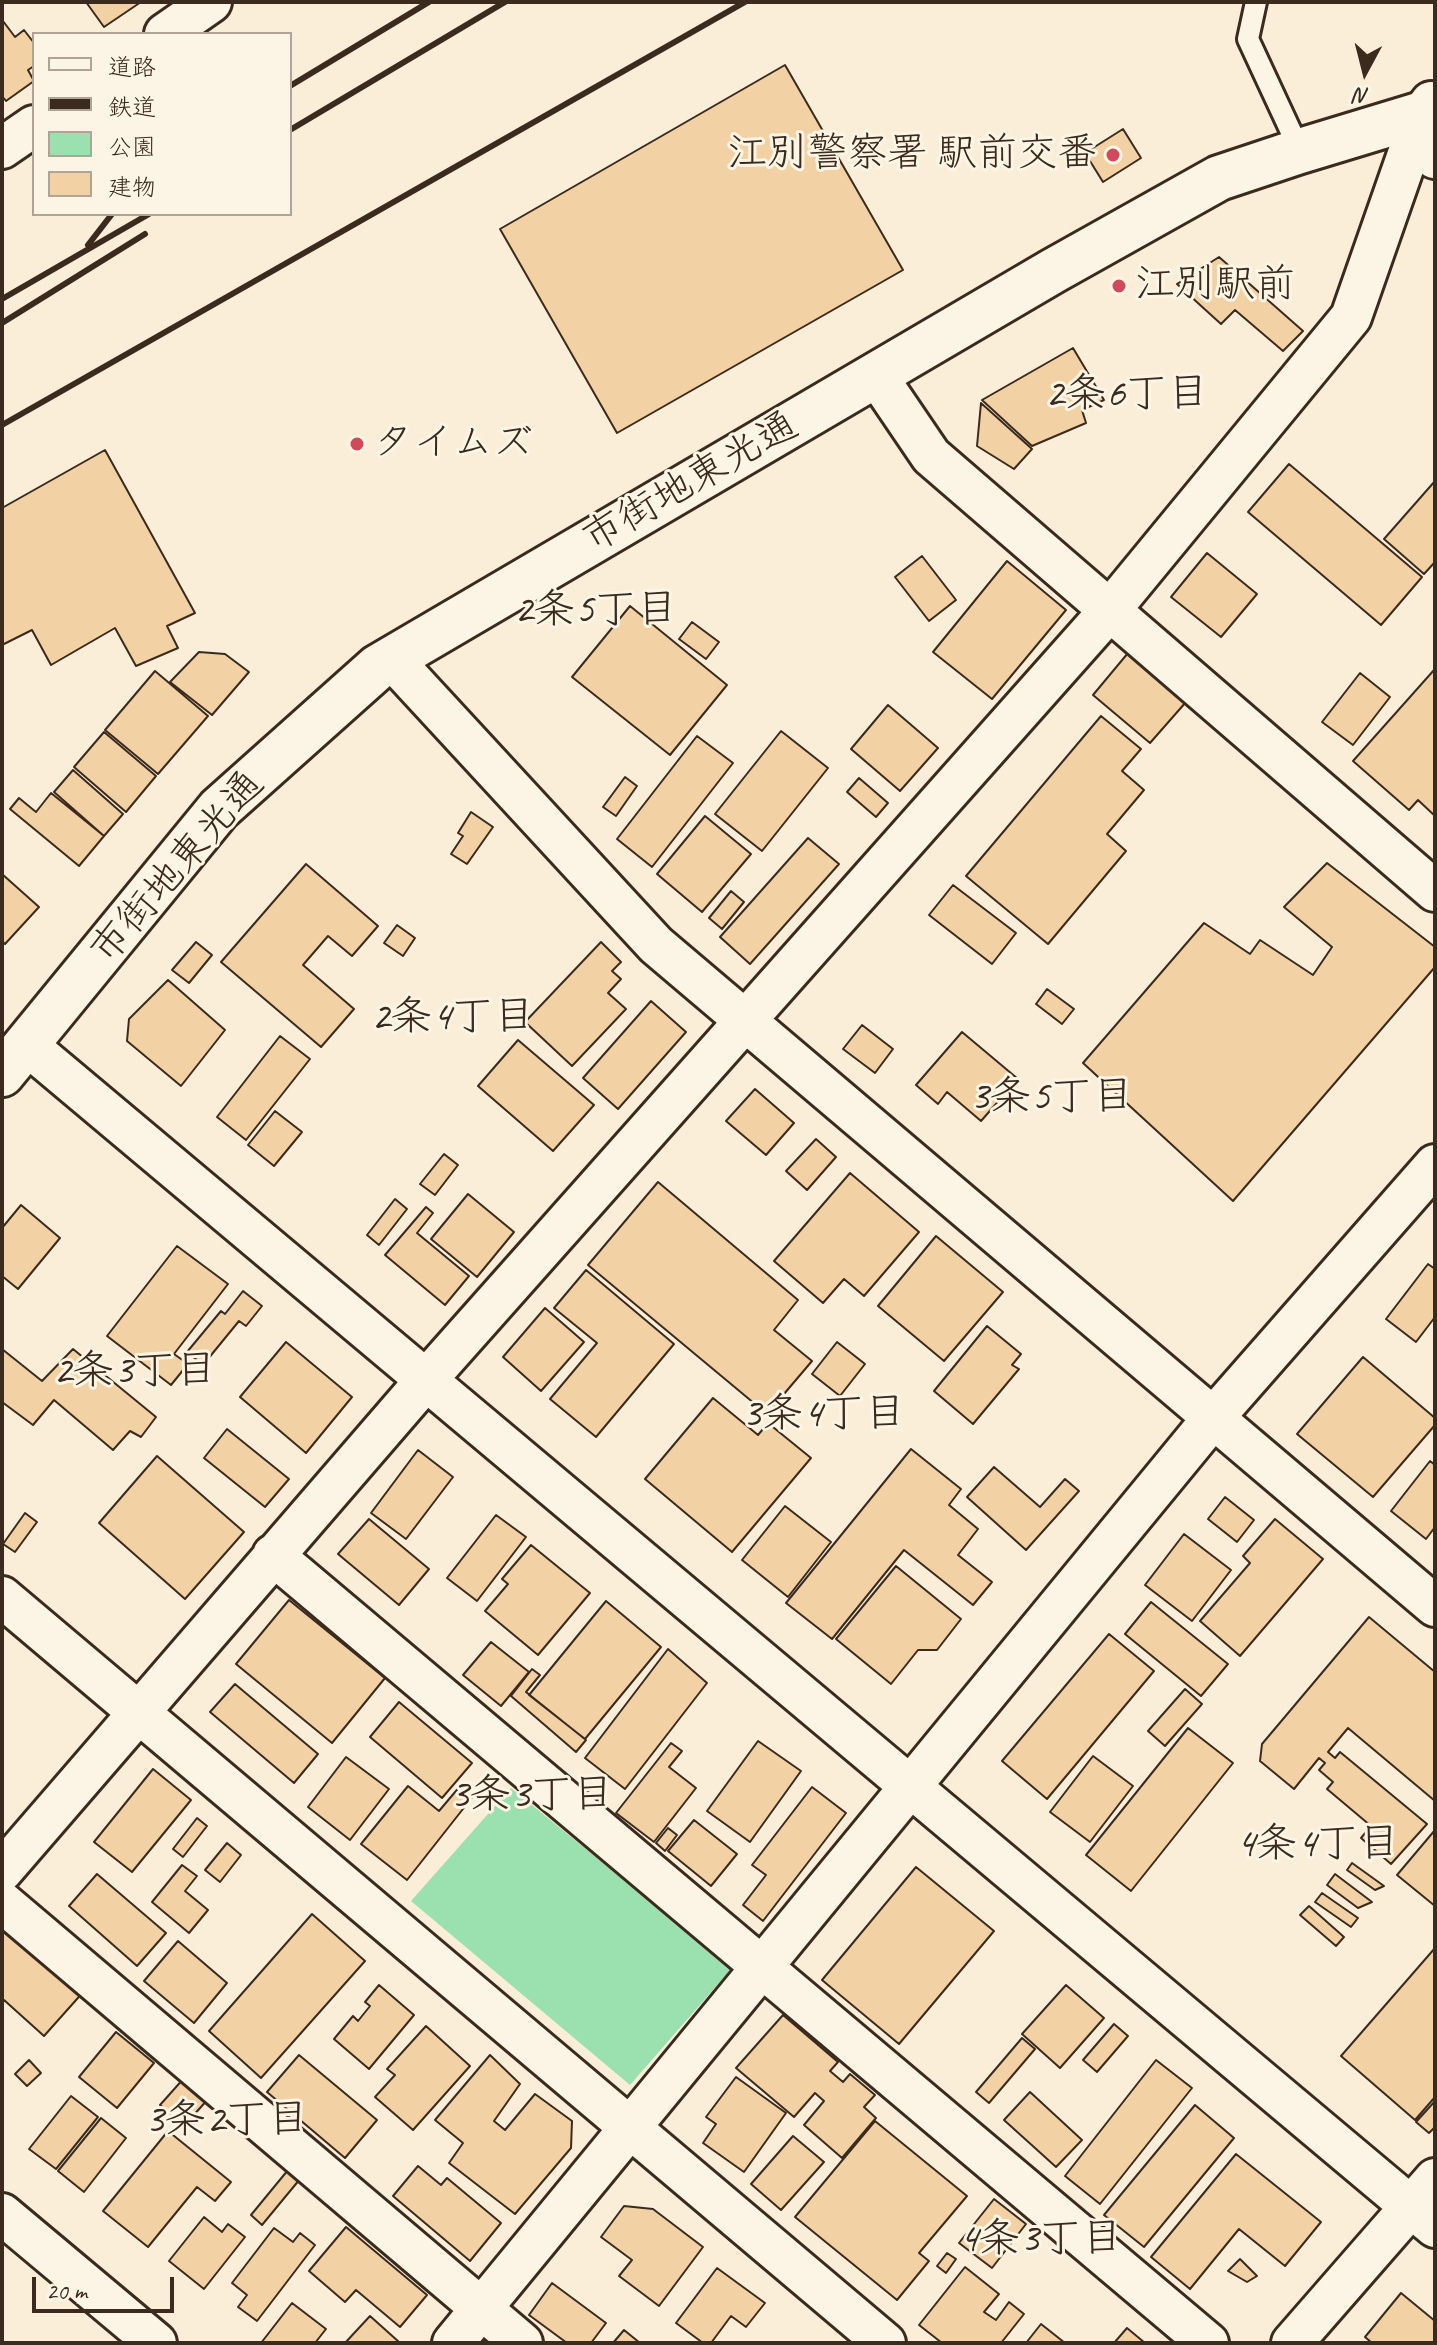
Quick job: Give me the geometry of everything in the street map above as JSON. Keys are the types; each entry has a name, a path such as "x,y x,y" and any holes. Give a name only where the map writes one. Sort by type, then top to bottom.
{"street":[{"path":"168,32 211,2"},
{"path":"1431,109 1435,156"},
{"path":"2,1871 426,1380 1110,610 1351,317 1431,109"},
{"name":"市街地東光通","path":"15,1059 219,809 378,667 1053,271 1219,178 1431,109"},
{"path":"2,148 32,127"},
{"path":"876,375 931,456 1435,891"},
{"path":"392,659 656,945 1435,1606"},
{"path":"15,1059 426,1380 909,1785 1427,2204 1292,2343"},
{"path":"453,2343 1213,1418 1435,1165"},
{"path":"273,1555 1208,2343"},
{"path":"2,1597 885,2343"},
{"path":"2,1902 522,2343"},
{"path":"2,2214 156,2343"}],"lane":[{"path":"1256,2 1248,39 1300,151"}],"green space":[{"path":"511,1788 732,1968 630,2085 411,1901"}],"building":[{"path":"86,2 141,2 104,27"},
{"path":"3,21 15,37 24,30 32,40 32,67 28,70 32,82 6,101 2,96"},
{"path":"785,65 903,270 617,433 500,229"},
{"name":"江別警察署 駅前交番","path":"1123,129 1141,158 1103,182 1085,153"},
{"path":"1219,257 1303,331 1283,351 1235,310 1221,324 1177,284"},
{"path":"1073,348 1104,400 1082,410 1086,423 1032,446 982,400"},
{"path":"981,403 1032,449 1014,469 977,446"},
{"path":"105,450 195,613 167,626 178,648 136,666 115,628 51,665 32,630 2,645 2,508"},
{"path":"1289,464 1422,577 1381,625 1248,512"},
{"path":"1435,481 1435,562 1424,574 1384,539"},
{"path":"1207,553 1257,594 1221,637 1171,597"},
{"path":"922,556 956,600 929,621 895,577"},
{"path":"1007,561 1066,610 992,699 933,652"},
{"path":"630,606 727,685 670,755 572,677"},
{"path":"692,622 719,642 706,659 679,639"},
{"path":"199,652 225,654 249,672 212,715 170,682"},
{"path":"1128,653 1186,702 1150,743 1093,695"},
{"path":"1434,670 1435,816 1418,800 1409,810 1353,761"},
{"path":"155,671 208,716 158,774 105,730"},
{"path":"1360,673 1390,697 1353,745 1322,722"},
{"path":"888,705 938,748 900,791 851,749"},
{"path":"1101,716 1141,749 1122,771 1144,790 1107,834 1126,851 1048,944 966,876"},
{"path":"781,731 828,768 762,851 715,814"},
{"path":"104,732 156,776 126,812 74,767"},
{"path":"697,736 733,763 652,867 617,839"},
{"path":"73,770 123,814 104,836 54,792"},
{"path":"625,777 637,786 616,816 603,807"},
{"path":"859,778 888,803 876,817 847,792"},
{"path":"51,793 104,836 79,866 10,809 19,798 36,812"},
{"path":"471,812 493,827 467,864 451,854 463,836 458,833"},
{"path":"705,816 751,854 702,912 657,874"},
{"path":"808,838 839,864 750,964 720,937"},
{"path":"1327,863 1435,947 1435,967 1233,1201 1083,1063 1204,923 1250,954 1260,940 1313,975 1332,947 1284,907"},
{"path":"306,864 378,926 352,956 328,936 303,965 354,1009 321,1047 221,962"},
{"path":"2,874 39,907 5,944 2,941"},
{"path":"953,885 1016,933 992,964 929,915"},
{"path":"731,891 744,902 722,929 709,918"},
{"path":"397,925 415,938 403,956 384,943"},
{"path":"196,942 212,955 189,983 172,970"},
{"path":"601,942 621,962 612,971 621,979 608,993 626,1009 572,1066 525,1022"},
{"path":"168,980 225,1030 181,1086 127,1041 129,1019"},
{"path":"1047,989 1074,1009 1062,1024 1036,1004"},
{"path":"651,1001 686,1032 618,1109 583,1078"},
{"path":"862,1025 893,1049 875,1073 843,1049"},
{"path":"962,1032 1018,1079 981,1121 947,1092 938,1104 916,1085"},
{"path":"280,1036 310,1059 246,1140 217,1117"},
{"path":"518,1040 594,1105 553,1151 478,1086"},
{"path":"755,1089 794,1123 766,1155 726,1121"},
{"path":"275,1111 302,1132 274,1166 248,1145"},
{"path":"816,1139 836,1157 807,1190 786,1171"},
{"path":"444,1154 458,1165 435,1195 420,1184"},
{"path":"850,1173 919,1232 864,1296 844,1279 823,1303 774,1261"},
{"path":"658,1182 798,1300 774,1330 812,1361 767,1414 588,1265"},
{"path":"468,1194 514,1232 477,1277 431,1239"},
{"path":"395,1199 407,1209 379,1245 367,1235"},
{"path":"21,1205 60,1238 18,1289 2,1276 2,1228"},
{"path":"426,1207 433,1213 417,1233 469,1276 445,1305 385,1255"},
{"path":"936,1236 1003,1292 944,1361 878,1306"},
{"path":"177,1246 228,1284 174,1354 188,1364 171,1385 107,1336"},
{"path":"1428,1264 1435,1269 1435,1317 1416,1342 1386,1319"},
{"path":"586,1270 674,1344 596,1437 550,1399 597,1343 554,1308"},
{"path":"243,1291 262,1306 246,1326 239,1321 203,1365 187,1352 221,1311 225,1314"},
{"path":"545,1308 584,1342 541,1391 503,1357"},
{"path":"987,1326 1021,1354 1012,1365 1019,1369 973,1424 934,1391"},
{"path":"286,1342 352,1397 306,1453 240,1397"},
{"path":"837,1342 865,1364 840,1396 812,1374"},
{"path":"2,1349 42,1381 73,1349 156,1417 141,1437 130,1431 113,1450 54,1400 33,1425 2,1402"},
{"path":"1363,1357 1435,1418 1435,1425 1373,1497 1297,1434"},
{"path":"713,1398 758,1435 768,1423 811,1458 732,1552 645,1479"},
{"path":"227,1429 289,1479 265,1507 204,1458"},
{"path":"911,1449 961,1489 949,1505 978,1529 958,1555 992,1582 973,1605 904,1550 832,1639 786,1603"},
{"path":"418,1450 453,1477 406,1539 371,1513"},
{"path":"157,1456 244,1532 185,1599 99,1523"},
{"path":"1430,1461 1435,1465 1435,1527 1426,1539 1391,1511"},
{"path":"994,1467 1040,1507 1065,1479 1079,1491 1026,1550 967,1497"},
{"path":"1225,1497 1254,1520 1237,1542 1208,1519"},
{"path":"785,1506 831,1542 788,1597 742,1560"},
{"path":"25,1513 37,1522 15,1552 3,1544"},
{"path":"496,1515 526,1537 477,1601 447,1578"},
{"path":"369,1519 429,1569 399,1605 338,1554"},
{"path":"1275,1519 1323,1559 1240,1656 1200,1621 1250,1563 1243,1556"},
{"path":"1184,1534 1231,1570 1192,1621 1145,1585"},
{"path":"531,1545 590,1593 538,1655 485,1611 508,1584 502,1579"},
{"path":"896,1566 961,1619 937,1650 918,1650 891,1684 836,1639"},
{"path":"289,1600 385,1678 332,1743 236,1664"},
{"path":"606,1601 661,1647 585,1739 529,1695"},
{"path":"1151,1602 1228,1664 1201,1696 1125,1634"},
{"path":"1369,1617 1435,1672 1435,1801 1348,1728 1328,1752 1335,1758 1340,1752 1427,1824 1391,1864 1361,1838 1371,1826 1327,1789 1333,1782 1319,1770 1325,1763 1319,1758 1294,1789 1260,1761 1262,1744"},
{"path":"1109,1634 1154,1671 1047,1799 1002,1761"},
{"path":"491,1642 529,1672 501,1706 463,1675"},
{"path":"668,1649 707,1683 625,1789 585,1758"},
{"path":"532,1669 540,1675 526,1692 586,1740 576,1752 511,1696"},
{"path":"235,1684 318,1754 294,1783 210,1712"},
{"path":"1185,1689 1202,1704 1165,1746 1148,1731"},
{"path":"399,1702 472,1763 442,1798 370,1737"},
{"path":"1188,1728 1233,1763 1131,1891 1086,1855"},
{"path":"758,1741 801,1771 750,1842 707,1811"},
{"path":"671,1743 682,1751 669,1767 696,1788 654,1842 616,1813"},
{"path":"1093,1756 1133,1786 1090,1842 1050,1812"},
{"path":"346,1757 389,1789 350,1840 308,1807"},
{"path":"153,1769 191,1800 132,1872 94,1842"},
{"path":"461,1785 474,1795 407,1880 361,1844 408,1786 439,1811"},
{"path":"812,1787 846,1813 763,1921 743,1905 766,1875 752,1865"},
{"path":"197,1818 207,1826 183,1857 173,1849"},
{"path":"694,1820 737,1854 711,1886 668,1851"},
{"path":"668,1828 677,1835 665,1851 656,1843"},
{"path":"1435,1830 1435,1906 1397,1875"},
{"path":"227,1843 241,1855 220,1882 205,1870"},
{"path":"1352,1863 1384,1886 1375,1890 1347,1870"},
{"path":"182,1865 197,1876 185,1891 208,1910 189,1933 152,1902"},
{"path":"916,1867 994,1931 899,2044 822,1980"},
{"path":"97,1874 166,1933 137,1966 69,1906"},
{"path":"1335,1874 1372,1902 1358,1908 1327,1885"},
{"path":"1322,1893 1358,1918 1351,1927 1315,1902"},
{"path":"1309,1906 1344,1937 1336,1946 1300,1915"},
{"path":"312,1914 365,1961 261,2078 209,2031"},
{"path":"2,1933 19,1933 85,1990 44,2036 4,2000 2,2003"},
{"path":"178,1941 227,1983 194,2023 144,1981"},
{"path":"1435,1948 1435,2097 1415,2120 1341,2056"},
{"path":"379,1985 414,2015 369,2069 334,2039 353,2016 358,2021 370,2006 365,2002"},
{"path":"1066,1985 1104,2018 1060,2068 1022,2034"},
{"path":"783,2015 838,2062 830,2071 843,2082 850,2074 875,2095 864,2107 876,2118 842,2158 804,2125 824,2101 815,2093 794,2117 736,2068"},
{"path":"1114,2024 1128,2036 1097,2072 1083,2060"},
{"path":"426,2026 470,2066 413,2130 375,2097 395,2075 387,2069"},
{"path":"116,2032 154,2063 117,2108 79,2077"},
{"path":"1022,2038 1035,2049 989,2103 976,2092"},
{"path":"299,2055 377,2120 345,2158 267,2092"},
{"path":"490,2055 520,2084 494,2121 505,2130 535,2094 572,2121 571,2148 515,2214 449,2163 463,2143 435,2120"},
{"path":"29,2060 41,2073 27,2086 15,2074"},
{"path":"1156,2060 1192,2088 1100,2204 1065,2176"},
{"path":"185,2077 209,2098 192,2117 187,2111 179,2121 160,2105"},
{"path":"736,2077 786,2113 744,2172 703,2143 716,2124 706,2117"},
{"path":"1030,2092 1082,2140 1056,2167 1004,2120"},
{"path":"71,2096 98,2117 56,2169 29,2149"},
{"path":"1435,2101 1435,2127 1429,2133 1416,2122"},
{"path":"1195,2105 1234,2138 1144,2247 1104,2215"},
{"path":"101,2118 126,2138 84,2192 58,2171"},
{"path":"875,2121 967,2196 919,2253 929,2261 897,2300 795,2217"},
{"path":"168,2131 231,2182 215,2201 197,2187 148,2247 103,2211"},
{"path":"793,2136 824,2162 781,2210 751,2184"},
{"path":"1236,2154 1321,2222 1285,2266 1239,2229 1190,2289 1151,2257"},
{"path":"418,2166 441,2185 447,2178 501,2223 470,2261 393,2196"},
{"path":"288,2170 300,2179 262,2225 251,2215"},
{"path":"994,2199 1026,2224 992,2268 959,2243"},
{"path":"624,2206 653,2209 703,2247 659,2306 619,2276 632,2260 601,2237"},
{"path":"204,2217 222,2232 228,2224 245,2237 204,2289 169,2261"},
{"path":"346,2227 427,2295 400,2327 356,2290 345,2302 309,2271"},
{"path":"274,2228 293,2242 300,2233 315,2245 257,2321 238,2307 247,2295 232,2283"},
{"path":"947,2253 956,2259 946,2273 937,2266"},
{"path":"1240,2259 1257,2276 1247,2282 1228,2271"},
{"path":"965,2267 999,2294 984,2312 996,2320 1009,2302 1024,2314 1001,2343 942,2343 919,2325"},
{"path":"717,2268 765,2303 746,2327 731,2316 711,2343 703,2343 676,2323"},
{"path":"552,2283 606,2323 591,2343 567,2343 529,2315"},
{"path":"1401,2293 1435,2321 1435,2343 1372,2343 1365,2337"},
{"path":"292,2303 326,2329 315,2343 261,2343"},
{"path":"370,2316 399,2342 399,2343 345,2343"},
{"path":"1041,2324 1065,2343 1026,2343"},
{"path":"1127,2328 1145,2343 1114,2343"},
{"path":"624,2330 640,2343 613,2343"}],"railway":[{"path":"292,85 429,2"},
{"path":"292,129 505,2"},
{"path":"2,425 745,2"},
{"path":"88,245 110,216"},
{"path":"2,299 146,216"},
{"path":"2,323 145,234"}],"place":[{"name":"江別警察署 駅前交番","path":"1113,155"},
{"name":"江別駅前","path":"1119,286"},
{"name":"タイムズ","path":"357,444"}],"district":[{"name":"2条6丁目","path":"1127,395"},
{"name":"2条5丁目","path":"596,611"},
{"name":"2条4丁目","path":"453,1018"},
{"name":"3条5丁目","path":"1052,1098"},
{"name":"2条3丁目","path":"135,1372"},
{"name":"3条4丁目","path":"824,1415"},
{"name":"3条3丁目","path":"532,1796"},
{"name":"4条4丁目","path":"1318,1845"},
{"name":"3条2丁目","path":"227,2121"},
{"name":"4条3丁目","path":"1041,2240"}]}
